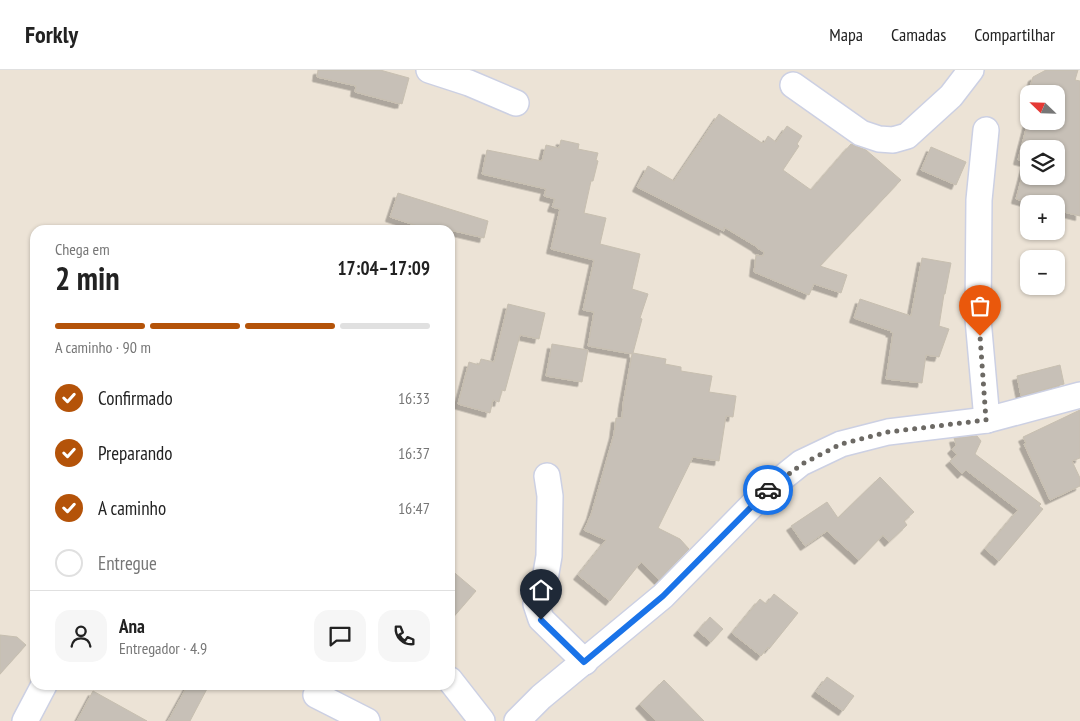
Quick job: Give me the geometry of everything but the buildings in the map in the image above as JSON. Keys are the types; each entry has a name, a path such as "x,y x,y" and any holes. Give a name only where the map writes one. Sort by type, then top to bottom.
{"street":[{"path":"428,70 469,83 516,102"},
{"path":"794,84 861,133 879,139 893,140 907,136 951,96 971,70"},
{"path":"986,130 979,200 978,319 986,420"},
{"path":"517,721 541,697 663,596 766,491 802,464 841,444 888,432 986,420 1080,395"},
{"path":"547,476 550,496 549,556 544,585 536,604 541,620 584,662"},
{"path":"455,686 482,721"},
{"path":"25,721 41,690"},
{"path":"316,695 367,721"}],"way so far":[{"path":"768,490 802,464 841,444 888,432 986,420 980,336"}],"route":[{"path":"541,620 584,662 663,596 768,490"}]}
